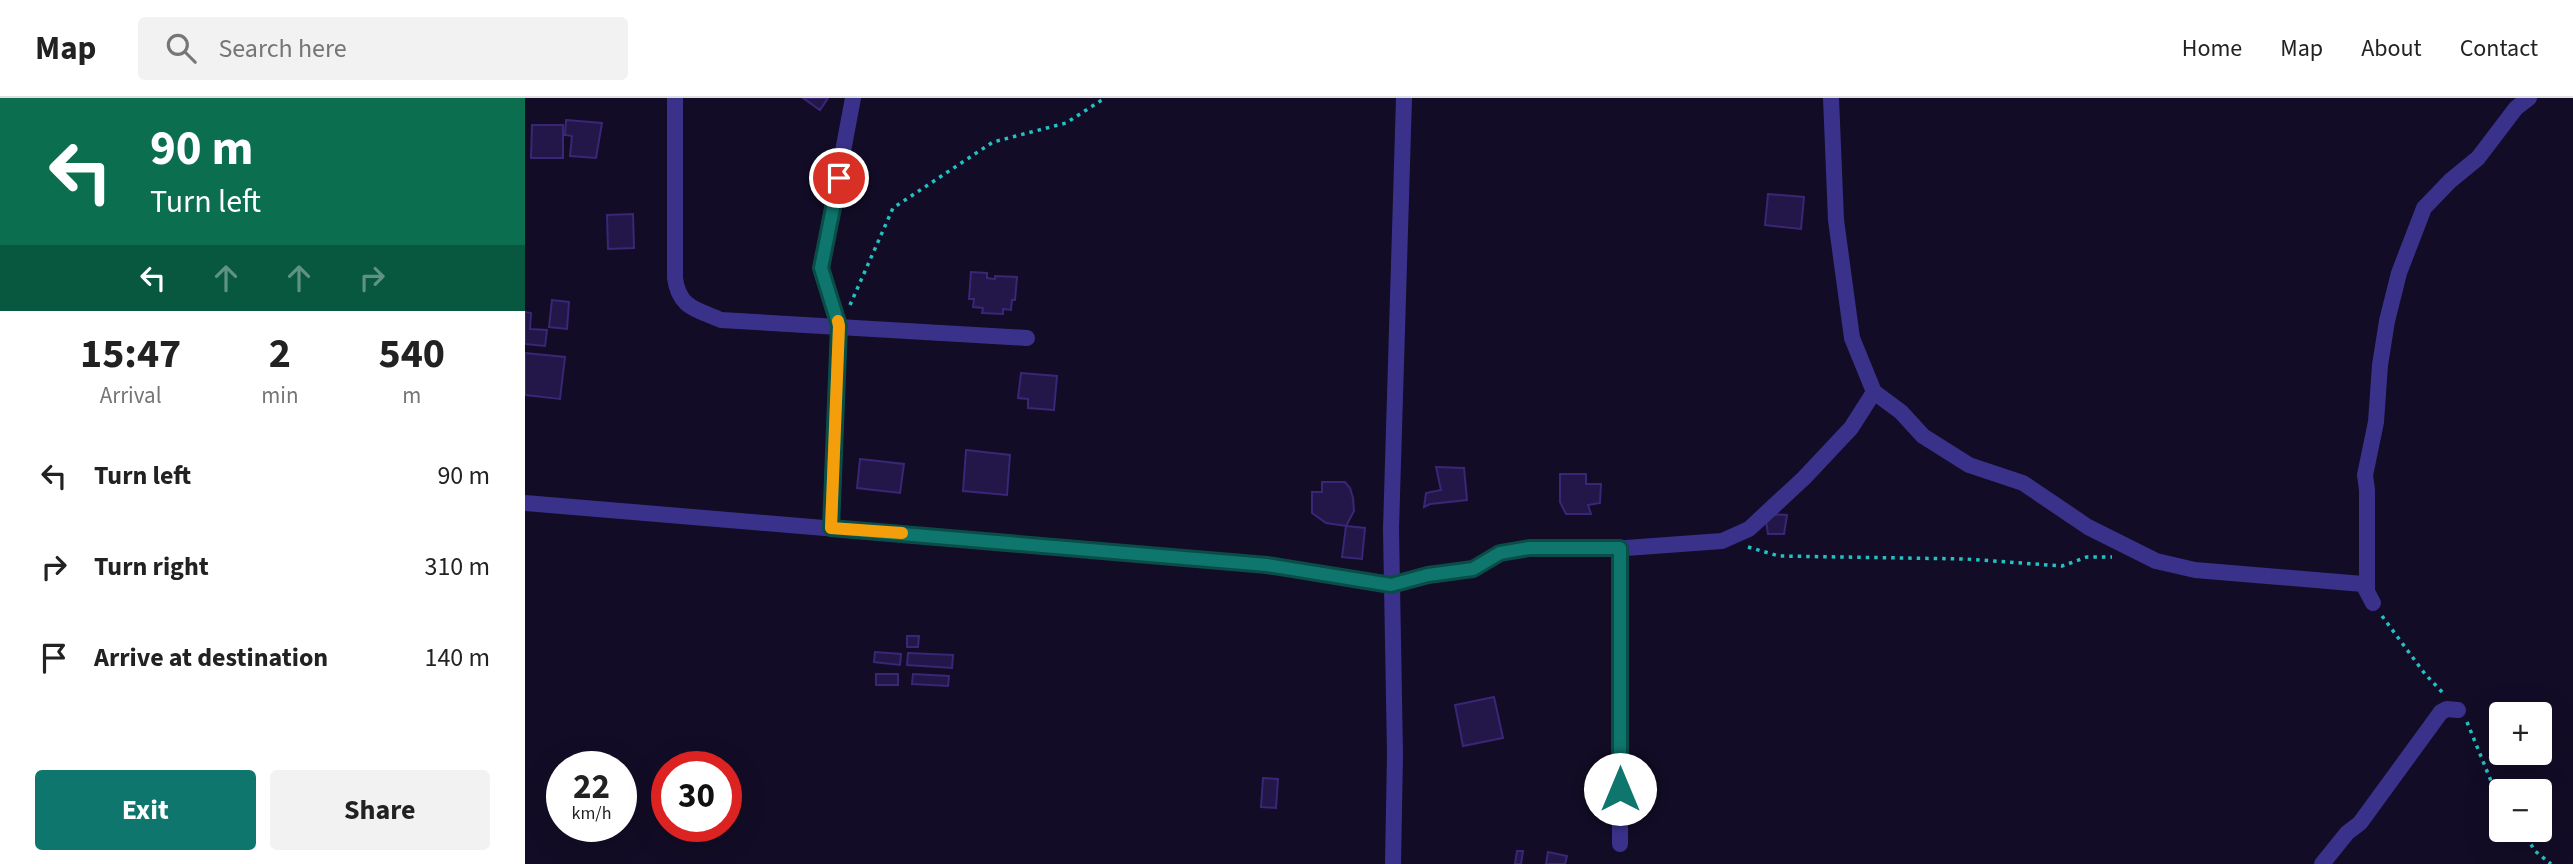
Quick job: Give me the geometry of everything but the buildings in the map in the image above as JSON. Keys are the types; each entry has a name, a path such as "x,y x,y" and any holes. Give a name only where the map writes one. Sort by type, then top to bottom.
{"street":[{"path":"675,98 675,278 677,294 688,306 721,320 1027,338"},
{"path":"831,528 839,326 821,268 853,98"},
{"path":"1393,864 1395,754 1391,585 1404,98"},
{"path":"1831,98 1836,220 1852,338 1874,391 1901,412 1923,436 1969,464 2023,483 2088,527 2156,561 2195,570 2363,583 2370,596"},
{"path":"2370,596 2367,490 2364,475 2376,422 2380,365 2387,321 2399,273 2424,208 2450,180 2478,158 2516,108 2529,98"},
{"path":"525,503 1267,565 1391,585 1428,575 1473,569 1500,553 1529,548 1620,548 1722,541 1749,529 1804,478 1851,428 1874,391"},
{"path":"1620,548 1620,844"},
{"path":"2322,864 2347,833 2360,823 2441,712 2447,709 2458,710"}],"path":[{"path":"839,326 863,279 893,208 993,142 1066,122 1105,98"},
{"path":"1722,541 1779,556 1966,559 2062,566 2087,557 2114,557"},
{"path":"2370,596 2425,674 2466,717 2490,779"},
{"path":"2529,842 2535,851 2551,864"}],"slow traffic":[{"path":"838,321 831,528 902,533"}],"route":[{"path":"839,178 821,268 839,326 831,528 1267,565 1391,585 1428,575 1473,569 1500,553 1529,548 1620,548 1620,789"}]}
